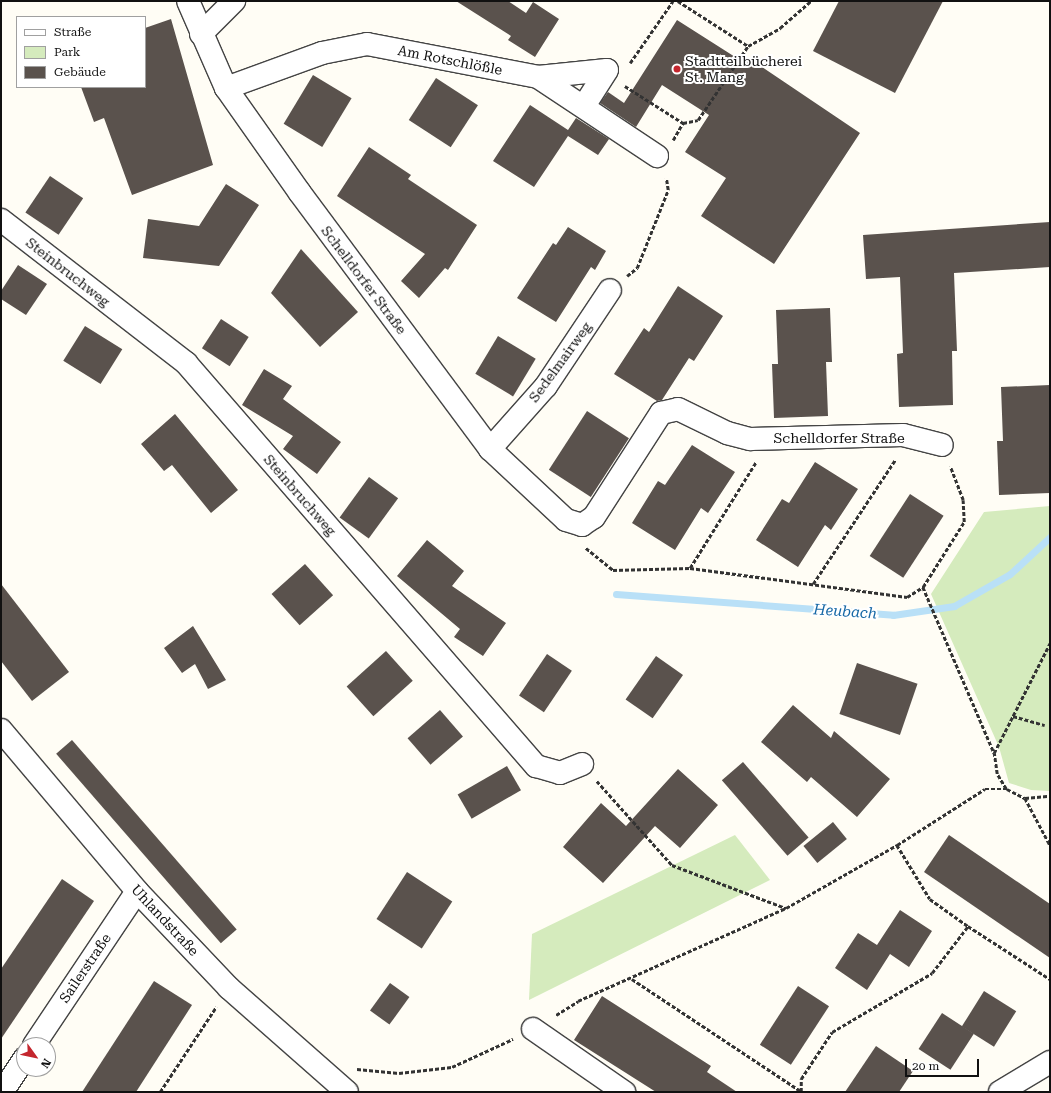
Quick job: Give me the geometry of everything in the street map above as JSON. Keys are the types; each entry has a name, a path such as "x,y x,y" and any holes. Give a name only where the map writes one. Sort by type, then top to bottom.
{"street":[{"name":"Schelldorfer Straße","path":"188,1 201,34 226,88 490,449 566,520 582,525 594,518 661,413 678,409 727,433 750,439 903,435 942,445"},
{"path":"201,34 234,1"},
{"name":"Am Rotschlößle","path":"226,88 322,53 368,44 538,77 584,106 663,150"},
{"path":"538,77 607,70 584,106"},
{"name":"Steinbruchweg","path":"1,220 186,363 536,766 560,773 582,764"},
{"name":"Sedelmairweg","path":"490,449 546,386 610,290"},
{"name":"Uhlandstraße","path":"1,730 137,891 229,988 347,1092"},
{"name":"Sailerstraße","path":"39,1037 137,891"},
{"path":"533,1029 624,1092"},
{"path":"1000,1092 1050,1062"},
{"path":"2,1092 16,1071"}],"path":[{"path":"624,70 673,1"},
{"path":"678,1 748,46"},
{"path":"610,290 637,268 668,190 662,161 663,150 683,123 698,120 748,46 803,11 811,1"},
{"path":"622,85 634,88 683,123"},
{"path":"813,584 900,453 903,435"},
{"path":"690,568 771,438"},
{"path":"582,525 587,551 613,570 690,568 907,597 923,587 964,522 963,500 942,445"},
{"path":"923,587 994,753 997,774 1006,789"},
{"path":"994,753 1050,643"},
{"path":"1013,716 1045,725"},
{"path":"582,764 672,866 786,908"},
{"path":"330,1078 362,1067 399,1074 452,1066 533,1029 578,1001 786,908 897,845 972,794 985,789 1006,789 1025,798 1050,796"},
{"path":"1025,798 1050,845"},
{"path":"897,845 930,899 968,926 1050,979"},
{"path":"802,1092 801,1079 832,1032 932,972 968,926"},
{"path":"631,978 802,1092"},
{"path":"160,1092 229,988"}],"green space":[{"path":"1050,506 1050,791 1031,790 1009,783 999,747 931,594 984,512"},
{"path":"735,835 770,880 529,1000 532,934"}],"building":[{"path":"456,1 508,1 526,13 533,2 559,19 535,57 508,40 511,36"},
{"path":"839,1 943,1 895,93 813,51"},
{"path":"171,19 213,165 132,195 104,118 94,122 81,88 146,88 146,28"},
{"path":"677,20 743,62 747,57 860,133 774,264 701,216 726,178 685,152 709,115 662,85 636,127 600,103 608,92 624,103"},
{"path":"313,75 352,98 322,147 284,124"},
{"path":"436,78 478,105 451,147 409,120"},
{"path":"530,105 568,130 576,118 609,139 598,155 568,136 534,187 493,161"},
{"path":"369,147 411,175 408,179 477,225 448,270 445,268 419,298 401,281 425,254 337,196"},
{"path":"50,176 83,198 59,235 25,212"},
{"path":"226,184 259,205 219,266 143,258 148,219 199,226"},
{"path":"1050,222 1050,267 954,273 957,351 952,351 953,405 899,407 897,354 903,353 900,277 866,279 863,235"},
{"path":"568,227 606,251 595,270 591,267 556,322 517,298 553,243 556,245"},
{"path":"301,249 358,312 320,347 271,293"},
{"path":"18,265 47,284 26,315 1,299 1,291"},
{"path":"678,286 723,316 694,361 689,358 662,400 657,401 614,374 644,328 649,332"},
{"path":"830,308 832,362 826,362 828,416 774,418 772,364 778,364 776,310"},
{"path":"221,319 249,337 230,366 202,348"},
{"path":"85,326 122,349 101,384 63,361"},
{"path":"498,336 536,359 513,396 475,374"},
{"path":"264,369 292,386 283,399 341,442 317,474 283,449 293,436 242,405"},
{"path":"1050,385 1050,493 999,495 997,441 1003,441 1001,387"},
{"path":"587,411 629,438 591,497 549,470"},
{"path":"175,414 238,490 211,513 172,465 164,471 141,444"},
{"path":"692,445 735,472 708,513 701,508 675,550 632,523 658,481 665,485"},
{"path":"815,462 858,489 831,530 825,525 798,567 756,540 782,499 789,503"},
{"path":"369,477 398,498 369,539 340,517"},
{"path":"910,494 944,516 903,578 870,556"},
{"path":"427,540 464,571 452,586 506,623 483,656 454,637 460,629 397,576"},
{"path":"305,564 333,595 300,625 272,594"},
{"path":"1,584 69,672 32,701 1,661"},
{"path":"193,626 226,680 208,689 195,664 182,673 164,648"},
{"path":"386,651 413,681 373,716 347,686"},
{"path":"547,654 572,671 544,712 519,695"},
{"path":"656,656 683,675 653,718 626,699"},
{"path":"857,663 918,684 900,735 839,714"},
{"path":"793,705 831,738 834,731 890,779 857,817 811,777 807,782 761,742"},
{"path":"440,710 463,736 431,765 408,738"},
{"path":"72,740 237,929 221,943 56,754"},
{"path":"743,762 809,837 787,856 722,780"},
{"path":"507,766 521,790 472,819 458,794"},
{"path":"678,769 718,805 680,848 655,826 603,883 563,847 601,803 626,826"},
{"path":"833,822 847,839 817,863 803,846"},
{"path":"949,835 1050,904 1050,958 924,872"},
{"path":"407,872 452,901 422,948 377,919"},
{"path":"62,879 94,901 1,1039 1,969"},
{"path":"900,910 932,931 909,967 890,954 867,990 835,968 858,933 877,945"},
{"path":"154,981 192,1005 136,1092 82,1092"},
{"path":"390,983 409,997 389,1025 370,1011"},
{"path":"798,986 829,1006 791,1065 760,1045"},
{"path":"984,991 1016,1011 994,1047 962,1027"},
{"path":"602,996 711,1066 707,1072 737,1092 656,1092 574,1040"},
{"path":"942,1013 974,1034 950,1070 919,1049"},
{"path":"876,1046 913,1071 899,1092 845,1092"}],"waterway":[{"name":"Heubach","path":"616,594 893,615 954,606 1010,574 1050,537"}],"place":[{"name":"Stadtteilbücherei St. Mang","path":"677,69"}]}
